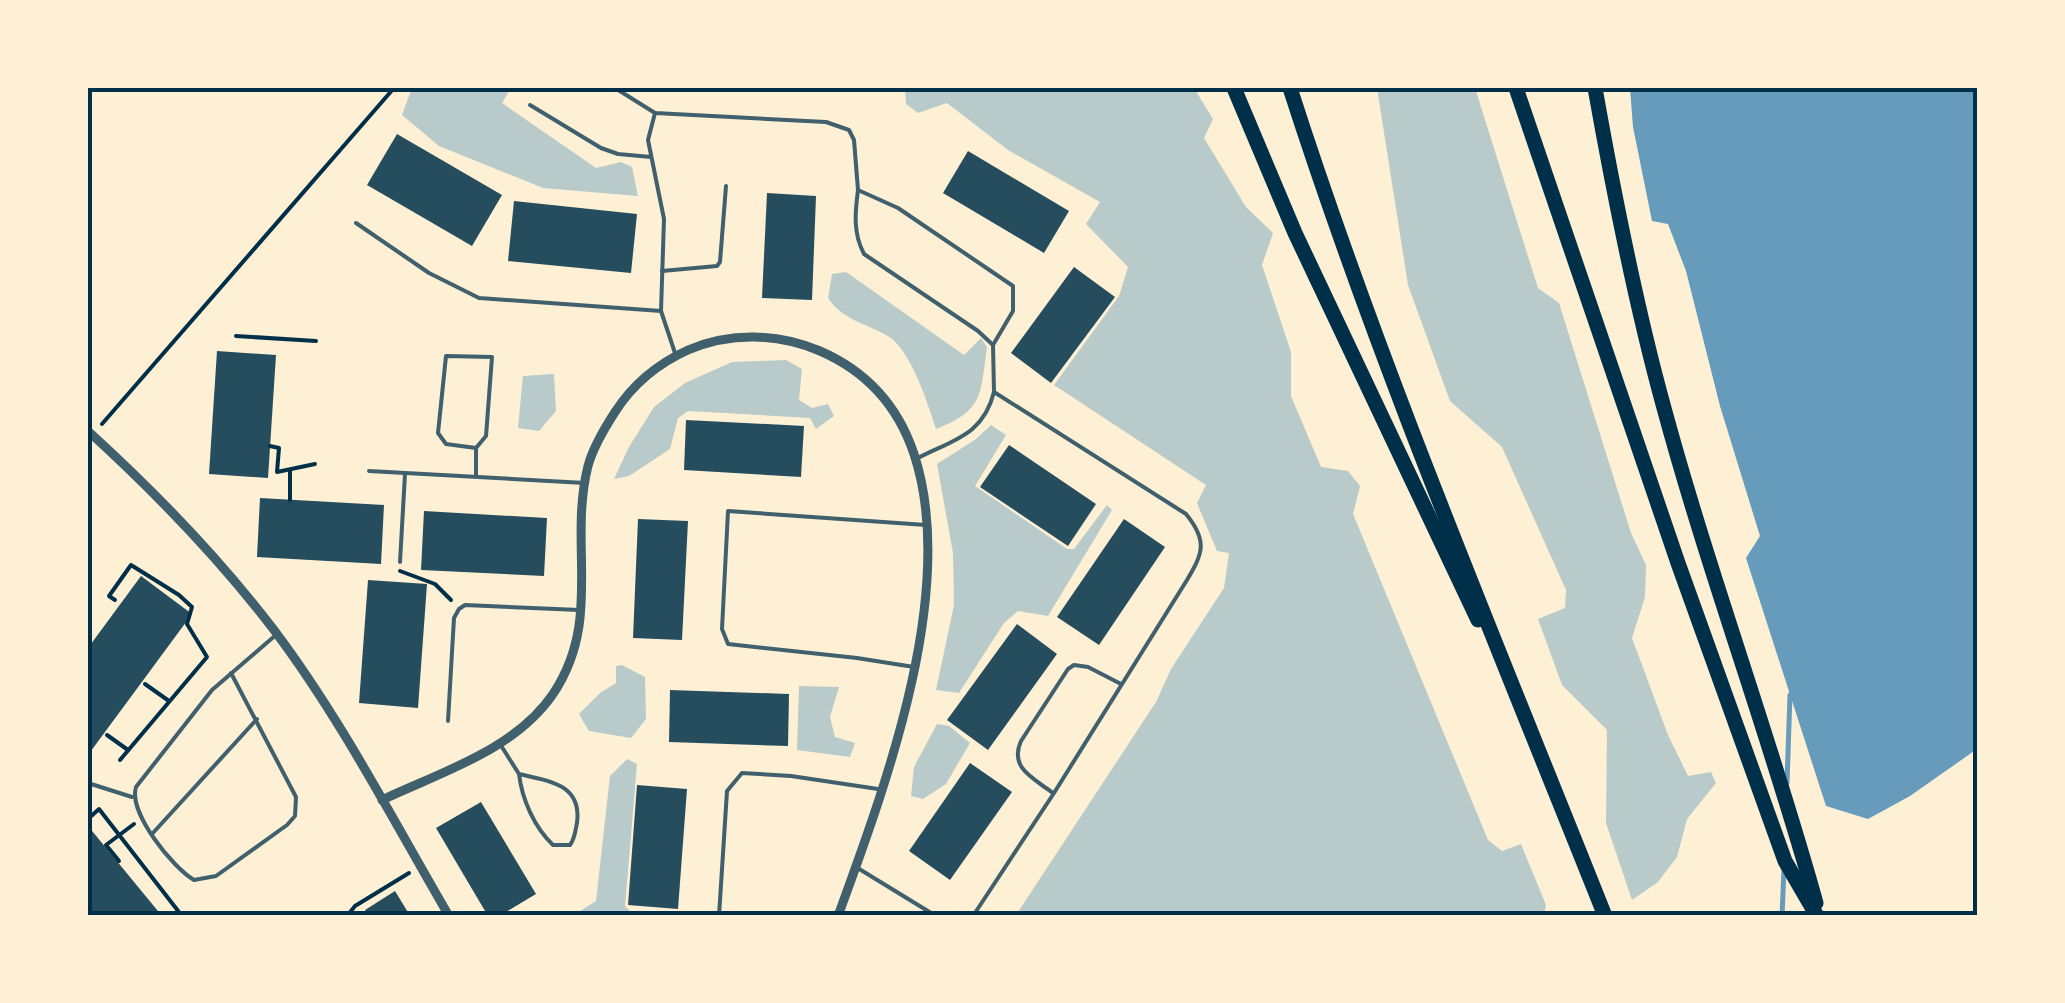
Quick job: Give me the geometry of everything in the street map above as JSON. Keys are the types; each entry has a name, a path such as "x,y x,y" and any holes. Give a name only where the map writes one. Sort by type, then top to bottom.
{"highway":[{"path":"1234,88 1295,233 1540,750"},
{"path":"1290,88 1334,223 1605,916"},
{"path":"1516,88 1678,563 1785,860 1818,916"},
{"path":"1595,88 1614,196 1664,408 1788,803 1818,916"}],"street":[{"path":"382,800 500,744 528,724 554,692 573,654 582,611 585,482 596,446 627,393 676,356 715,341 756,336 790,342 822,352 852,368 884,396 908,435 927,525 924,590 906,712 884,790 838,916"},
{"path":"90,433 204,545 277,634 382,800 449,916"}],"lane":[{"path":"615,88 654,113 841,124 854,140 858,190 854,219 857,241 864,254 978,330 993,345"},
{"path":"530,105 601,148 618,154 651,156"},
{"path":"654,113 648,140 664,220 661,311 676,356"},
{"path":"662,271 717,266 726,186"},
{"path":"858,190 898,208 1013,286 1013,311 993,345 994,392 984,420 916,459"},
{"path":"356,223 430,273 479,298 661,311"},
{"path":"476,448 446,444 438,433 446,356 492,358 486,436 476,448 476,476"},
{"path":"972,916 1054,794 1201,556 1200,533 1186,514 994,392"},
{"path":"369,472 585,482"},
{"path":"400,562 406,474"},
{"path":"914,668 728,644 722,629 728,512 927,525"},
{"path":"448,721 454,618 458,608 465,605 582,611"},
{"path":"231,673 296,797 295,816 216,876 194,880 184,874 141,818 132,798 136,786 212,690 231,673 277,634"},
{"path":"1054,794 1018,764 1016,752 1022,741 1074,665 1088,667 1121,684"},
{"path":"152,834 257,720"},
{"path":"500,744 519,774 525,802 546,838 553,845 570,845 578,813 568,788 519,774"},
{"path":"719,916 727,791 742,773 884,790"},
{"path":"88,783 132,798"},
{"path":"856,867 936,916"}],"path":[{"path":"90,433 394,88"},
{"path":"236,336 316,341"},
{"path":"270,446 279,448 277,472 314,464"},
{"path":"290,471 290,500"},
{"path":"400,562 400,572 436,584 458,608"},
{"path":"115,600 109,596 132,565 192,608 187,624 207,657 120,760"},
{"path":"192,674 212,690"},
{"path":"144,684 169,701"},
{"path":"107,735 128,750"},
{"path":"88,819 99,809 182,916"},
{"path":"119,860 106,845 141,818"},
{"path":"347,916 355,906 409,873"}],"shaded area":[{"path":"412,88 511,88 502,103 596,168 621,162 632,167 638,196 543,188 439,146 402,115"},
{"path":"905,88 1194,88 1213,119 1204,138 1246,207 1273,233 1262,265 1291,352 1291,396 1321,467 1348,471 1360,486 1353,514 1488,840 1502,851 1521,844 1546,905 1544,915 1016,915 1156,702 1171,669 1224,588 1229,553 1217,551 1197,503 1206,485 1054,385 1119,296 1128,267 1086,224 1100,202 1008,150 947,103 918,113 906,104"},
{"path":"1377,88 1475,88 1538,288 1559,303 1631,533 1646,565 1645,597 1632,638 1668,735 1688,776 1711,772 1716,783 1687,819 1677,857 1658,882 1632,900 1606,823 1607,730 1562,685 1538,619 1565,608 1566,590 1502,447 1450,401 1408,285"},
{"path":"846,272 964,355 981,338 987,347 981,389 964,415 936,429 918,378 896,343 848,316 828,298 832,274"},
{"path":"786,360 802,369 799,400 812,408 828,404 834,416 816,429 810,418 688,411 678,418 670,449 629,476 614,479 654,407 685,383 732,362"},
{"path":"554,374 556,411 539,431 518,428 523,376"},
{"path":"991,425 1006,435 975,486 1067,549 1074,549 1107,505 1112,510 1048,616 1018,611 1004,623 959,693 936,690 954,605 953,553 937,464"},
{"path":"622,665 645,677 646,719 631,738 589,731 579,714 616,683 616,666"},
{"path":"799,686 839,687 830,717 835,737 855,743 850,757 797,750"},
{"path":"937,724 949,726 970,743 946,784 923,799 911,796 914,767"},
{"path":"627,759 637,764 625,906 634,915 574,915 596,901 610,776"}],"water":[{"path":"1630,88 1977,88 1977,749 1910,796 1868,819 1826,806 1746,558 1760,536 1720,406 1686,271 1668,224 1652,221 1633,127"}],"building":[{"path":"397,134 502,195 472,246 367,185"},
{"path":"968,151 1069,211 1044,253 943,193"},
{"path":"767,193 816,196 812,300 762,298"},
{"path":"514,201 637,214 631,273 508,261"},
{"path":"1074,267 1115,297 1051,383 1011,353"},
{"path":"217,351 276,355 268,478 209,474"},
{"path":"686,420 804,426 801,477 684,470"},
{"path":"1009,445 1096,504 1068,546 980,487"},
{"path":"260,498 384,505 381,564 257,557"},
{"path":"424,511 547,518 544,576 421,570"},
{"path":"638,519 688,521 682,640 633,638"},
{"path":"1124,519 1165,547 1099,645 1057,617"},
{"path":"141,576 192,614 88,755 88,648"},
{"path":"368,580 427,584 418,708 359,703"},
{"path":"1017,624 1057,654 988,750 947,720"},
{"path":"670,690 789,694 788,746 669,742"},
{"path":"970,763 1012,792 950,880 909,851"},
{"path":"637,785 687,789 678,909 628,905"},
{"path":"481,802 536,894 499,916 488,916 436,828"},
{"path":"88,826 162,916 88,916"},
{"path":"395,891 409,914 369,916 365,910"}],"waterway":[{"path":"1787,783 1790,695 1795,691"},
{"path":"1782,916 1784,869"}]}
